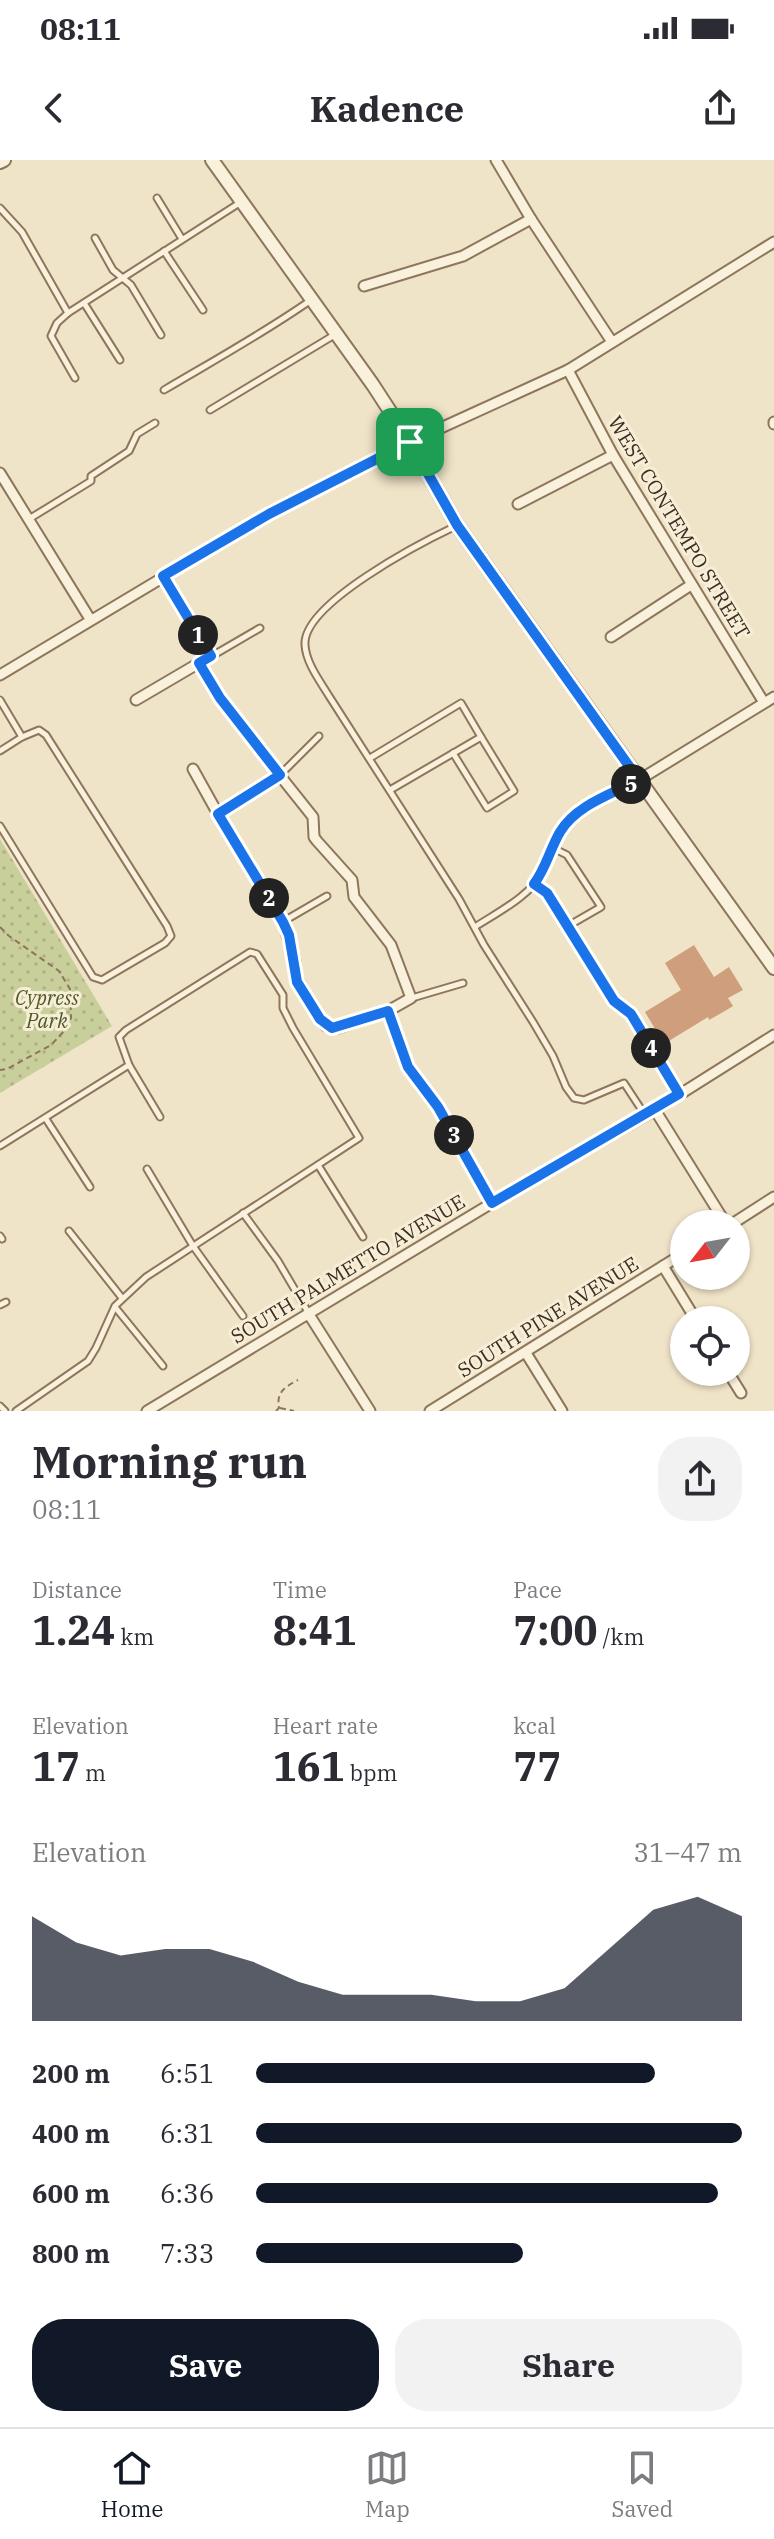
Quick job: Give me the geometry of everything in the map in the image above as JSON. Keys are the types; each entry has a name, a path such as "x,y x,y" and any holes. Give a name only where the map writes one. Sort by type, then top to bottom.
{"street":[{"path":"212,160 410,442 457,525 774,968"},
{"path":"496,160 612,342"},
{"path":"364,286 463,256 531,219"},
{"path":"0,675 269,514 410,442 568,370 774,242"},
{"name":"WEST CONTEMPO STREET","path":"568,370 613,455 763,701"},
{"path":"518,504 613,455"},
{"path":"0,473 90,619"},
{"path":"136,700 211,656 163,576"},
{"path":"611,637 691,585"},
{"path":"193,769 283,922 289,935 297,982 324,1024 338,1028 388,1011 411,998 391,945 354,897 352,880 314,837 313,817 234,718 199,663"},
{"path":"639,780 774,697"},
{"path":"218,814 280,775"},
{"path":"388,1011 408,1067 438,1107 492,1203"},
{"name":"SOUTH PALMETTO AVENUE","path":"147,1411 492,1203 655,1110 774,1035"},
{"path":"655,1110 720,1210"},
{"path":"750,1211 774,1197"},
{"name":"SOUTH PINE AVENUE","path":"430,1411 670,1262"},
{"path":"663,1266 687,1306"},
{"path":"308,1313 370,1411"},
{"path":"526,1353 562,1411"},
{"path":"737,1386 741,1393"}],"lane":[{"path":"157,198 182,239"},
{"path":"75,378 51,336 57,323 121,278 242,202"},
{"path":"0,208 22,232 68,313"},
{"path":"95,238 113,270 131,285 161,335"},
{"path":"164,251 203,310"},
{"path":"164,390 274,326 312,300"},
{"path":"84,303 120,360"},
{"path":"210,410 337,334"},
{"path":"29,519 91,481 91,476 129,451 137,434 155,423"},
{"path":"457,525 414,546 338,597 308,629 305,646 310,663 533,1022 574,1098 584,1100 624,1083 645,1115"},
{"path":"211,656 260,628"},
{"path":"0,700 22,737"},
{"path":"370,758 461,703 514,791 487,808 453,753"},
{"path":"0,751 39,730 46,735 171,936 165,943 112,975 102,980 93,977 0,826"},
{"path":"280,775 319,736"},
{"path":"390,790 481,737"},
{"path":"475,927 534,884 543,872 559,834 577,812 639,780"},
{"path":"553,848 567,855 601,907 568,926"},
{"path":"534,884 547,893 614,1001 631,1014 679,1094"},
{"path":"283,922 327,896"},
{"path":"16,1411 88,1361 115,1307 146,1277 359,1138 293,1028 283,1008 283,995 257,954 250,952 119,1037 129,1065 160,1117"},
{"path":"411,998 463,983"},
{"path":"0,1146 129,1065"},
{"path":"46,1119 90,1187"},
{"path":"318,1165 363,1237"},
{"path":"147,1169 193,1246 243,1316"},
{"path":"243,1213 278,1261 308,1313"},
{"path":"69,1231 122,1298"},
{"path":"115,1307 163,1366"},
{"path":"0,1406 5,1411"}],"path":[{"path":"0,927 59,971 70,989 71,1018 66,1029 51,1045 0,1070"},
{"path":"294,1411 277,1409 283,1389 298,1380"}],"green space":[{"name":"Cypress Park","path":"0,839 112,1026 0,1093"}],"building":[{"path":"694,945 714,977 729,967 743,990 728,998 733,1006 709,1020 708,1017 664,1044 645,1012 681,990 665,963"}],"route":[{"path":"410,442 457,525 639,780 577,812 559,834 543,872 534,884 547,893 614,1001 631,1014 679,1094 492,1203 438,1107 408,1067 388,1011 332,1028 320,1019 297,982 289,935 283,922 218,814 280,775 220,698 199,663 211,656 163,576 269,514 410,442"}]}
